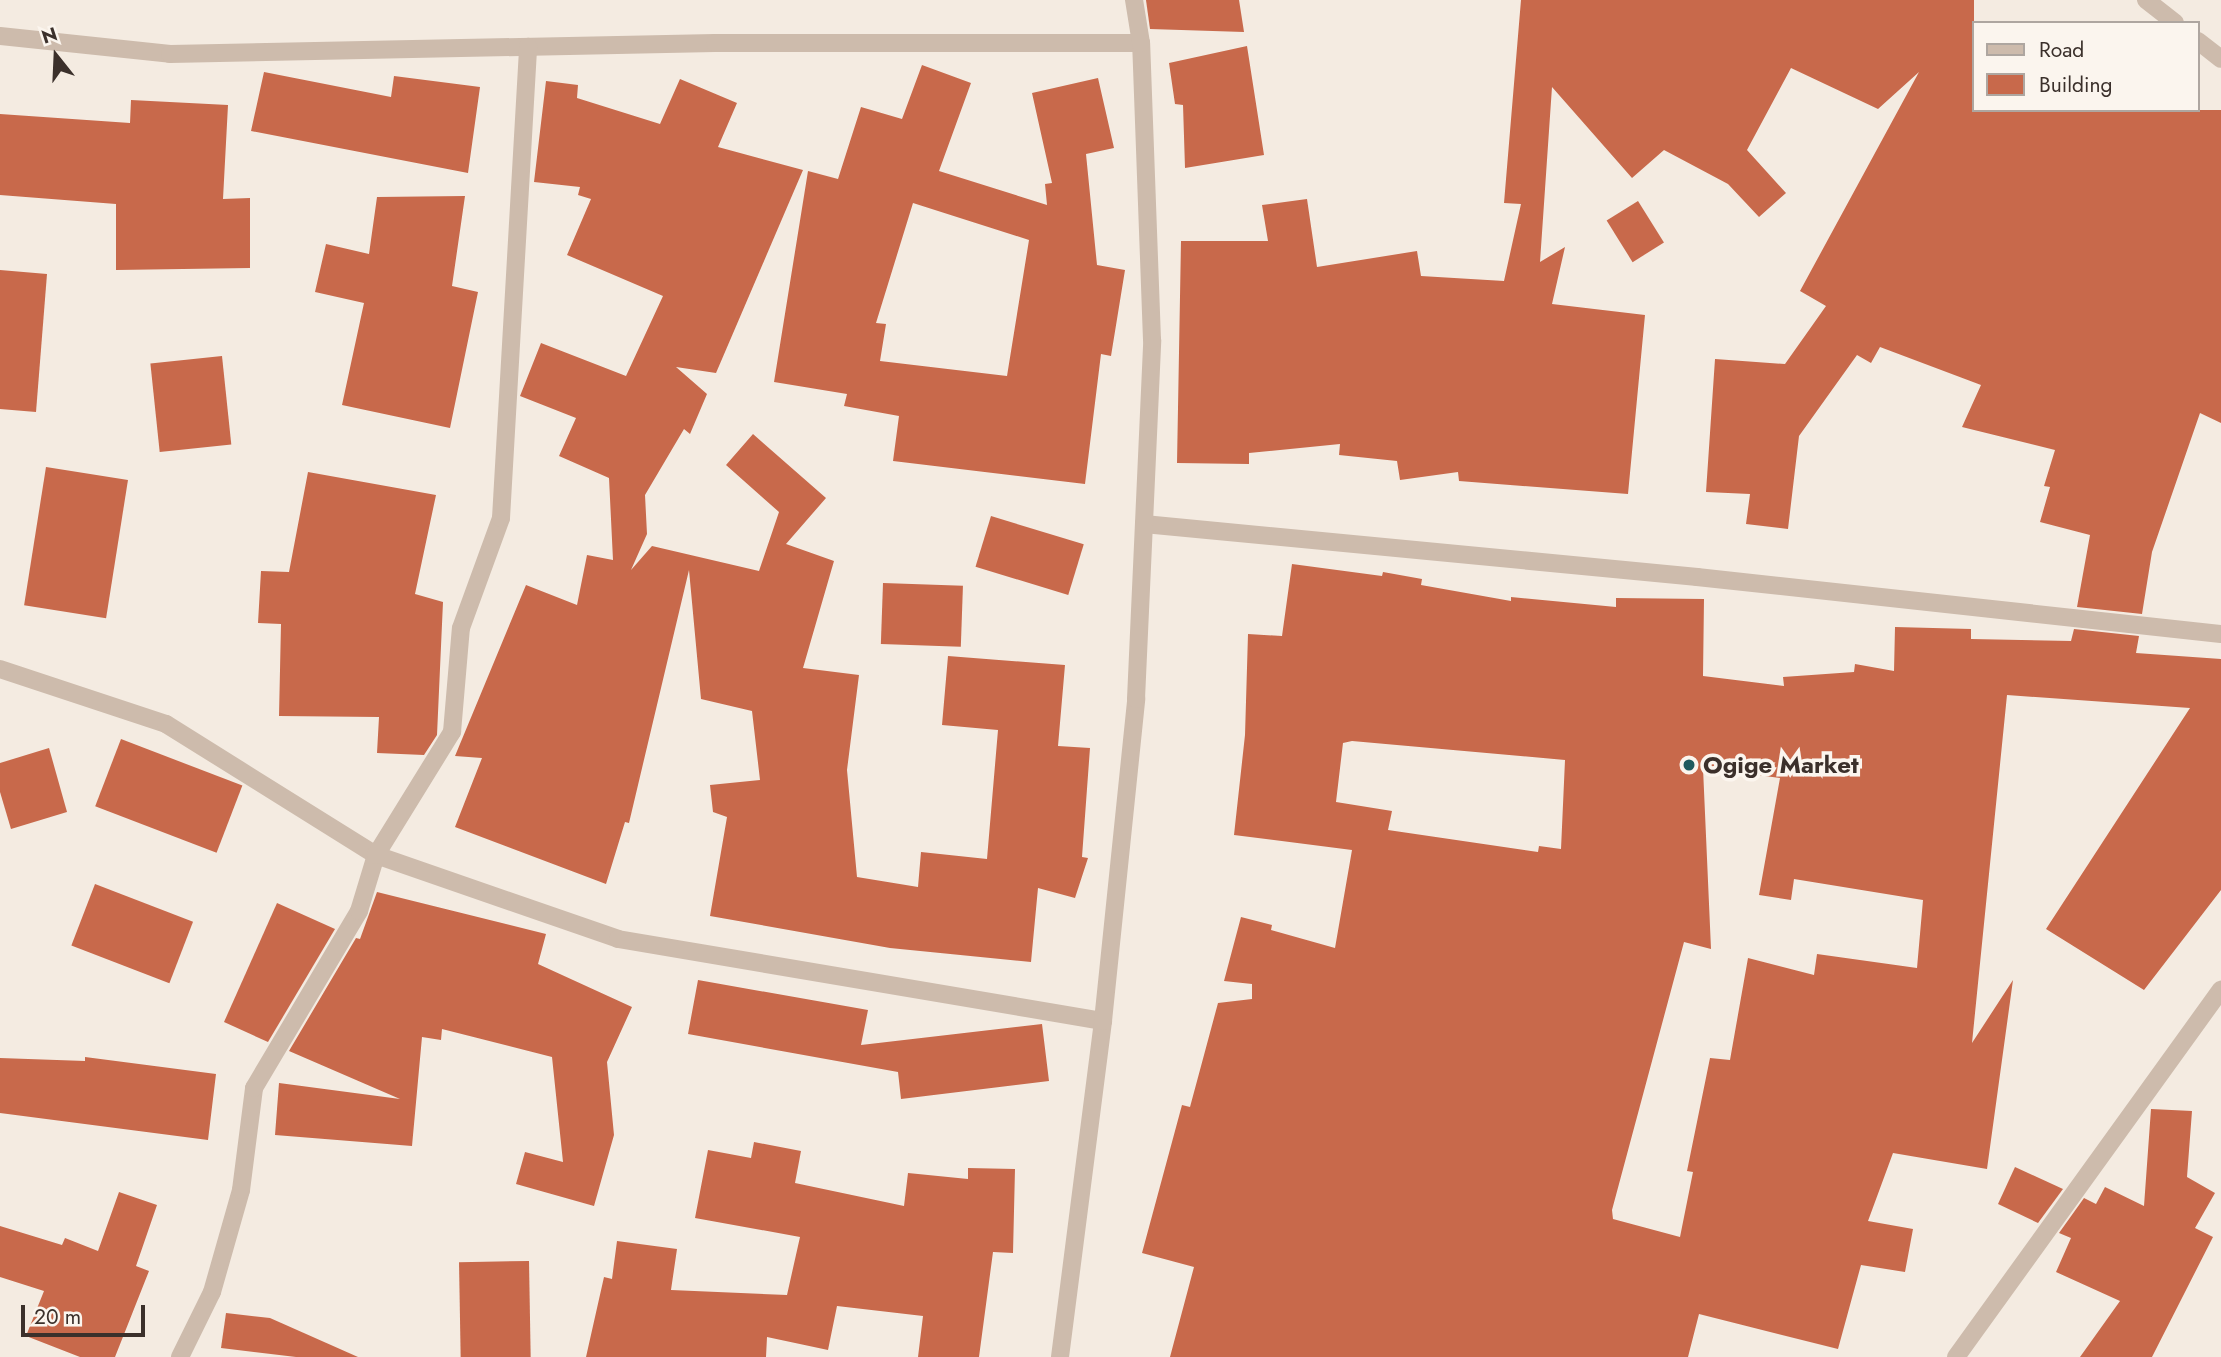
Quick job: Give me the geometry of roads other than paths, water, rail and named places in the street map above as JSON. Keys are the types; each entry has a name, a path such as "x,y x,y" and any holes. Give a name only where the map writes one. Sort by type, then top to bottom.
{"street":[{"path":"1060,1357 1103,1021 1136,699 1152,340 1141,43 1135,0"},
{"path":"2146,0 2172,21"},
{"path":"0,36 170,54 528,47 1141,43"},
{"path":"2200,43 2221,59"},
{"path":"180,1357 212,1292 241,1190 254,1088 359,911 376,855 453,732 461,628 501,519 528,47"},
{"path":"1143,524 1697,577 2221,634"},
{"path":"0,669 166,724 376,855 618,939 1103,1021"},
{"path":"1956,1357 2221,989"}],"place":[{"name":"Ogige Market","path":"1689,765"}]}
